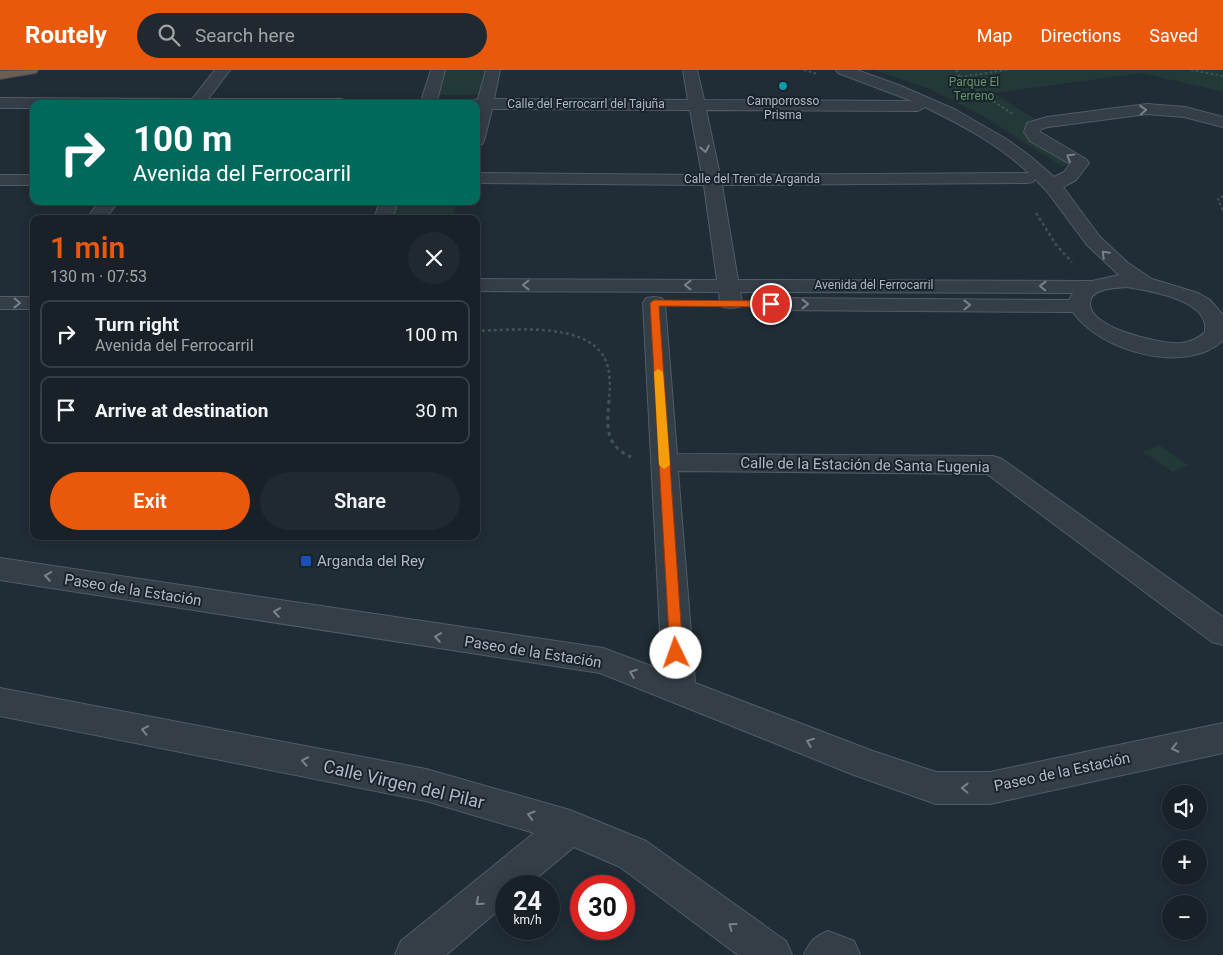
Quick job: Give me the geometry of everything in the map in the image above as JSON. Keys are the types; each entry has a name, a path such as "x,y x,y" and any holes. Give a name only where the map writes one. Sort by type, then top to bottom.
{"highway":[{"path":"0,75 31,70"}],"street":[{"path":"199,100 223,70"},
{"path":"429,100 438,70"},
{"path":"480,104 493,70"},
{"path":"690,70 712,180 729,294"},
{"path":"837,71 918,106 982,143 1027,178 1071,239"},
{"path":"837,71 904,92 930,103 965,122 1028,163 1052,186 1086,233 1108,259 1124,272 1144,282 1188,296 1204,307 1219,322 1216,334 1207,342 1193,348"},
{"path":"0,103 30,103"},
{"name":"Calle del Ferrocarrl del Tajuña","path":"480,104 696,103 918,106"},
{"path":"1052,186 1070,176 1080,163 1036,138 1032,132 1033,126 1047,122 1147,109 1185,112 1223,122"},
{"name":"Calle del Tren de Arganda","path":"480,178 712,180 1027,178"},
{"path":"0,180 30,180"},
{"path":"99,215 107,205"},
{"name":"Avenida del Ferrocarril","path":"480,302 654,303 729,294 1126,281 1144,282"},
{"path":"1094,282 1081,298 1080,306 1087,318 1101,330 1122,340 1146,347 1171,350 1193,348 1223,353"},
{"path":"0,285 30,285"},
{"name":"Avenida del Ferrocarril","path":"480,285 1080,306"},
{"path":"0,303 30,303"},
{"path":"654,303 679,691"},
{"name":"Calle de la Estación de Santa Eugenia","path":"664,462 992,465 1223,633"},
{"name":"Paseo de la Estación","path":"0,569 603,661 866,764 936,788 990,788 1223,738"},
{"name":"Calle Virgen del Pilar","path":"0,702 426,785 570,827 633,854 772,955"},
{"path":"415,955 570,827"},
{"path":"824,955 828,951 840,955"}],"path":[{"path":"956,70 961,80 1033,126"},
{"path":"960,77 1008,70"},
{"path":"1191,70 1223,76"},
{"path":"1223,196 1218,199 1223,211"},
{"path":"480,331 553,331 572,335 590,343 605,356 609,370 608,436 617,450 638,461 664,462"}],"green space":[{"path":"442,70 487,70 480,95 433,95"},
{"name":"Parque El Terreno","path":"875,70 1223,70 1223,92 1142,73 994,93 1038,121 1026,126 1025,133 1067,161 1067,164 1063,167 983,116 932,90"},
{"path":"394,205 456,205 453,215 390,215"},
{"path":"1159,445 1188,465 1173,472 1143,452"}],"slow traffic":[{"path":"658,372 664,465"}],"place":[{"name":"Camporrosso Prisma","path":"783,86"},
{"name":"Arganda del Rey","path":"306,561"}],"route":[{"path":"676,653 654,303 771,304"}]}
